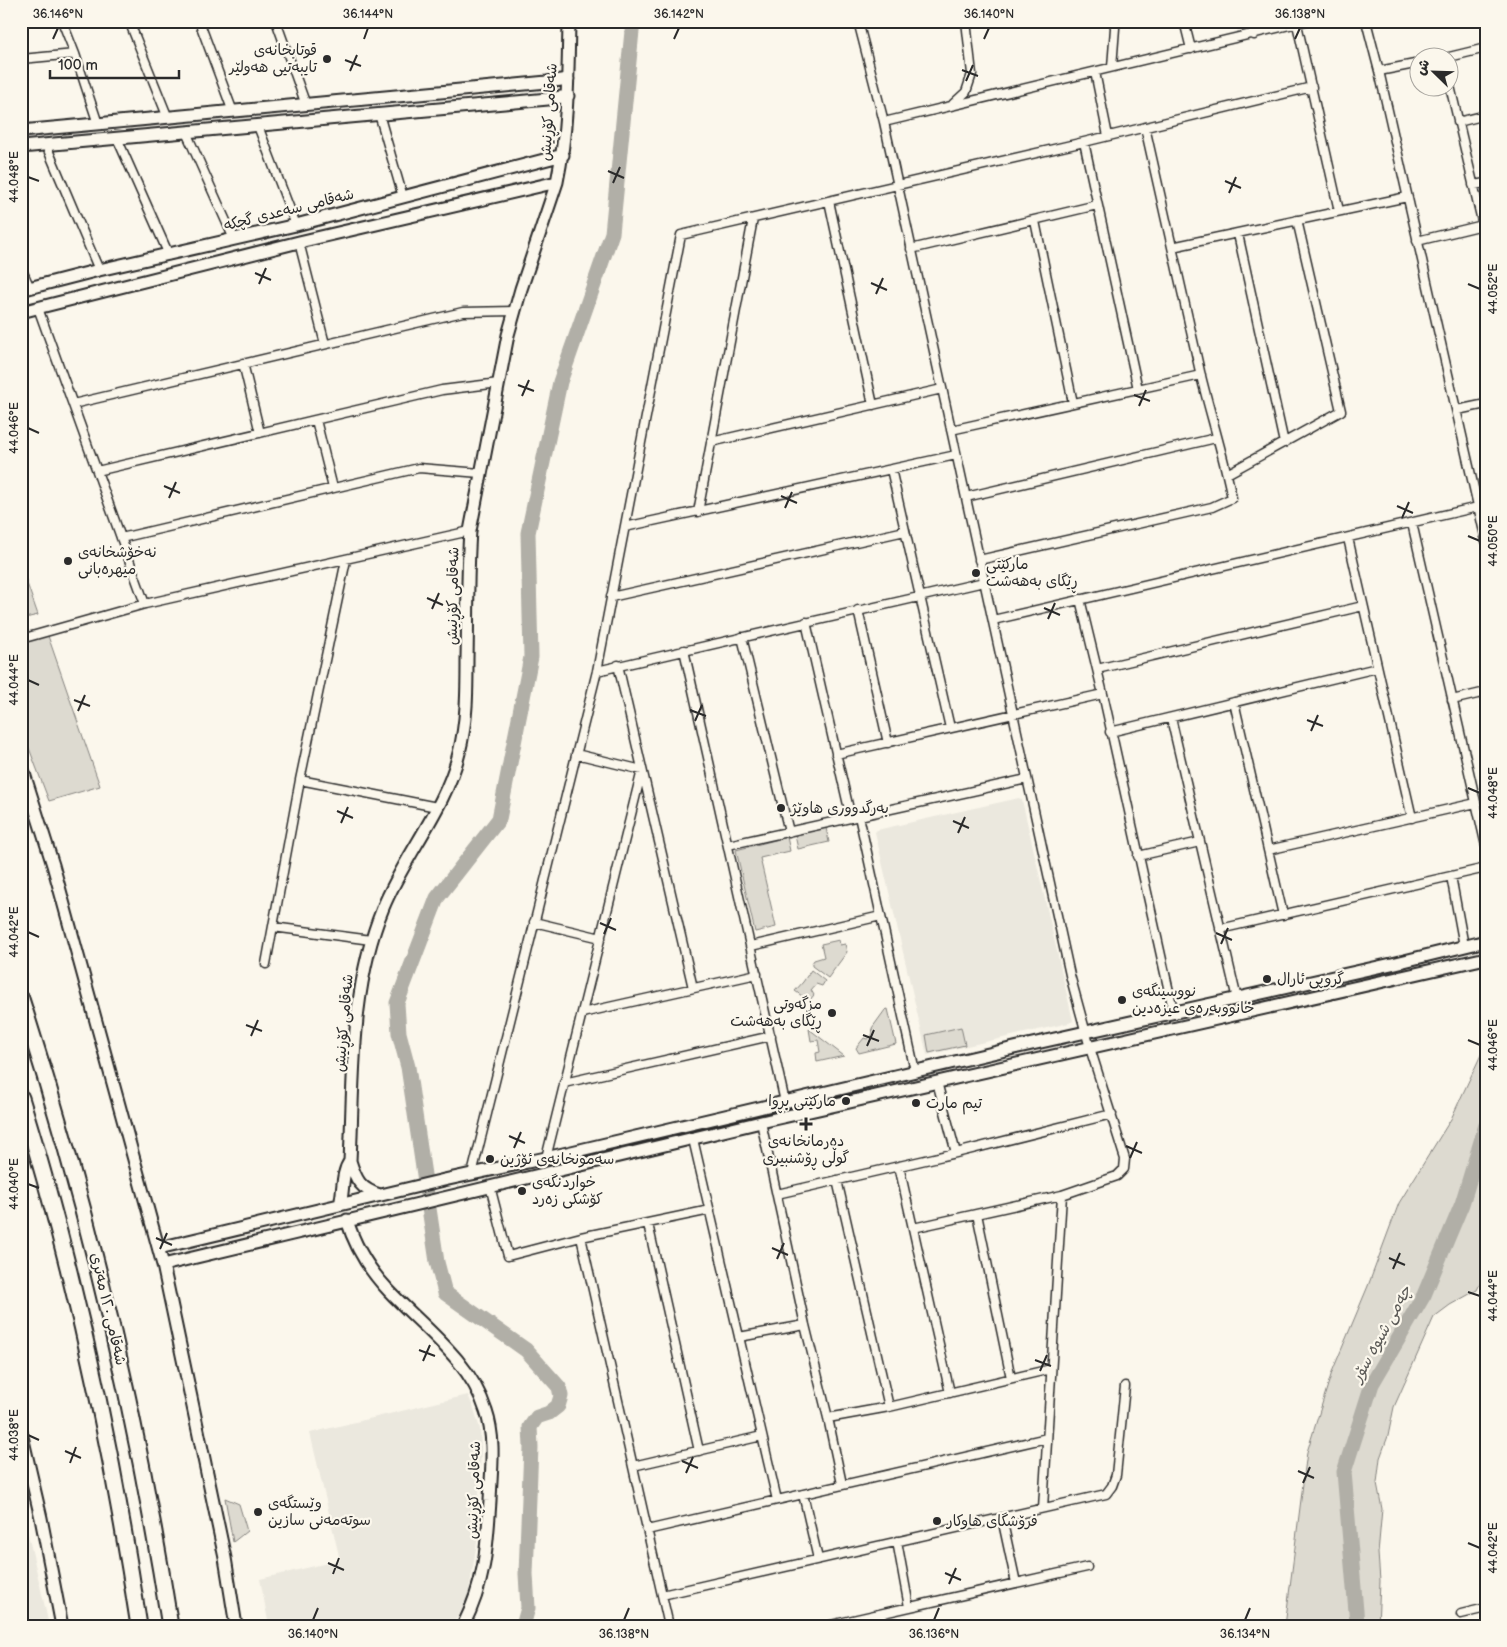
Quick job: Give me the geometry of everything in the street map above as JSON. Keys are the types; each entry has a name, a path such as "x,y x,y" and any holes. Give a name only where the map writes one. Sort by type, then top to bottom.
{"highway":[{"name":"شەقامی ١٢٠ مەتری","path":"21,999 50,1088 114,1329 136,1433 170,1626"},
{"name":"شەقامی ١٢٠ مەتری","path":"21,1098 52,1203 96,1390 118,1500 139,1626"}],"main road":[{"name":"شەقامی کۆڕنیش","path":"380,1195 359,1184 355,1178 350,1161 357,1006 371,940 383,908 397,878 450,782 459,754 467,698 468,557 470,531 514,311 558,182 567,122 569,21"},
{"path":"21,131 568,79"},
{"path":"547,82 552,90 548,99"},
{"path":"21,147 568,96"},
{"name":"شەقامی سەعدی گچکە","path":"26,289 99,270 296,225 563,155"},
{"path":"21,312 299,242 558,182"},
{"path":"70,278 76,298"},
{"path":"21,764 53,864 159,1248 226,1558 236,1626"},
{"path":"159,1248 444,1180 1486,941"},
{"path":"163,1265 761,1122 1486,958"},
{"name":"شەقامی کۆڕنیش","path":"340,1205 345,1169 350,1161"},
{"path":"468,1191 472,1174"},
{"name":"شەقامی کۆڕنیش","path":"347,1220 353,1237 368,1265 388,1291 445,1346 464,1368 473,1381 486,1411 492,1443 487,1549 479,1590 463,1626"},
{"path":"21,1432 41,1518 62,1626"}],"street":[{"path":"62,21 98,124"},
{"path":"129,21 168,118"},
{"path":"200,21 233,112"},
{"path":"276,21 306,105"},
{"path":"858,21 884,122 1070,975 1090,1048 1126,1160 1124,1169 1117,1176 1062,1195 913,1228"},
{"path":"952,106 966,92 972,74 966,21"},
{"path":"1112,67 1114,21"},
{"path":"1184,21 1191,49"},
{"path":"1251,21 1254,34"},
{"path":"884,122 1306,21"},
{"path":"1366,21 1486,541"},
{"path":"1297,24 1339,211"},
{"path":"1460,54 1486,48"},
{"path":"21,59 75,54"},
{"path":"1379,71 1410,65"},
{"path":"1095,72 1108,136"},
{"path":"472,1174 597,670 681,235 1312,87"},
{"path":"1453,98 1486,238"},
{"path":"379,114 403,198"},
{"path":"1458,122 1486,115"},
{"path":"258,126 296,225"},
{"path":"979,560 1212,507 1232,498 1201,375 1145,127"},
{"path":"186,132 234,239"},
{"path":"117,138 169,255"},
{"path":"1084,142 1138,389"},
{"path":"46,145 99,270"},
{"path":"1473,185 1486,182"},
{"path":"1172,248 1407,197"},
{"path":"828,201 873,405"},
{"path":"911,248 1035,221 1097,205"},
{"path":"698,512 752,219"},
{"path":"1227,474 1341,411 1297,220"},
{"path":"1035,221 1073,403"},
{"path":"1417,241 1483,225"},
{"path":"1238,234 1284,442"},
{"path":"299,242 325,344"},
{"path":"21,268 26,289"},
{"path":"38,308 146,604"},
{"path":"73,404 462,312 514,311"},
{"path":"243,363 260,433"},
{"path":"951,430 1201,375"},
{"path":"97,471 442,390 499,382"},
{"path":"711,442 942,390"},
{"path":"1457,410 1486,404"},
{"path":"316,420 333,488"},
{"path":"966,497 1216,438"},
{"path":"625,527 956,455"},
{"path":"122,538 419,468 480,474"},
{"path":"891,469 950,728"},
{"path":"993,620 1412,524 1478,507"},
{"path":"1412,524 1486,846"},
{"path":"21,640 146,604 470,531"},
{"path":"611,597 905,531"},
{"path":"1348,538 1412,818"},
{"path":"266,964 300,780 346,560"},
{"path":"597,670 984,582"},
{"path":"1080,599 1174,1014"},
{"path":"1097,669 1363,606"},
{"path":"858,610 888,743"},
{"path":"806,622 836,754 881,916 916,1072"},
{"path":"742,637 789,832"},
{"path":"684,650 786,1102"},
{"path":"618,665 693,988"},
{"path":"1110,732 1377,668"},
{"path":"1452,700 1486,692"},
{"path":"836,754 1103,694"},
{"path":"1234,702 1283,915"},
{"path":"1171,718 1236,999"},
{"path":"576,754 642,770"},
{"path":"546,1158 642,770"},
{"path":"728,845 1027,779"},
{"path":"300,780 437,807"},
{"path":"1268,850 1476,803"},
{"path":"1138,856 1200,842"},
{"path":"1220,929 1486,868"},
{"path":"1451,876 1464,946"},
{"path":"751,946 881,916"},
{"path":"534,922 600,938"},
{"path":"273,927 371,940"},
{"path":"582,1013 757,974"},
{"path":"564,1083 771,1036"},
{"path":"937,1082 956,1153"},
{"path":"776,1194 956,1153 1112,1114"},
{"path":"761,1122 842,1484"},
{"path":"693,1138 777,1500"},
{"path":"899,1166 950,1393"},
{"path":"837,1180 889,1407"},
{"path":"490,1186 508,1256 580,1238 710,1210"},
{"path":"1042,1508 1062,1195"},
{"path":"977,1214 1012,1378"},
{"path":"648,1224 698,1451"},
{"path":"580,1238 670,1626"},
{"path":"739,1337 805,1325"},
{"path":"828,1418 889,1407 1051,1369"},
{"path":"662,1595 1106,1494 1112,1486 1116,1475 1125,1386"},
{"path":"633,1466 762,1436"},
{"path":"648,1530 1047,1438"},
{"path":"803,1494 818,1559"},
{"path":"1002,1518 1016,1583"},
{"path":"897,1541 909,1607"},
{"path":"826,1626 1087,1567"},
{"path":"1461,1614 1486,1608"},
{"path":"884,1613 886,1626"}],"shaded area":[{"path":"21,566 38,615 21,619"},
{"path":"47,633 100,786 49,801 21,727 21,642"},
{"path":"1019,798 1022,800 1073,1021 927,1055 875,832"},
{"path":"826,828 829,842 798,849 795,835"},
{"path":"787,837 790,851 760,858 776,927 755,932 736,850"},
{"path":"839,940 840,945 845,944 847,952 828,978 812,966 812,963 814,960 824,957 821,944"},
{"path":"811,970 825,981 822,986 816,984 811,990 814,995 809,1001 795,991"},
{"path":"888,1009 896,1044 859,1053 856,1048 864,1038 871,1037 873,1033 872,1028 885,1010"},
{"path":"961,1027 965,1045 929,1053 926,1035"},
{"path":"809,1029 844,1056 817,1062 816,1053 820,1052 818,1040 811,1041"},
{"path":"1486,1044 1486,1272 1477,1290 1450,1305 1434,1317 1394,1407 1388,1436 1380,1458 1377,1483 1382,1509 1378,1553 1380,1581 1378,1626 1285,1626 1307,1452 1332,1372 1368,1286 1399,1203 1451,1119"},
{"path":"468,1395 480,1429 481,1449 477,1542 468,1597 458,1617 450,1626 269,1626 260,1579 340,1560 310,1433"},
{"path":"225,1498 239,1504 247,1531 233,1542"},
{"path":"21,1504 45,1607 49,1626 21,1626"}],"waterway":[{"path":"523,1626 528,1608 526,1574 531,1447 530,1427 537,1417 549,1413 558,1406 561,1396 559,1387 526,1350 445,1293 437,1262 408,1067 399,1033 397,1003 437,898 499,819 531,657 528,533 560,382 612,233 633,21"},
{"name":"چەمی شیوە سۆر","path":"1356,1626 1344,1472 1372,1384 1424,1295 1462,1204 1486,1125"}],"place":[{"name":"قوتابخانەی تایبەتیی هەولێر","path":"327,59"},
{"name":"نەخۆشخانەی میهرەبانی","path":"68,561"},
{"name":"مارکێتی ڕێگای بەهەشت","path":"976,573"},
{"name":"بەرگدووری هاوێژ","path":"781,808"},
{"name":"گروپی ئارال","path":"1267,979"},
{"name":"نووسینگەی خانووبەرەی عیزەدین","path":"1122,1000"},
{"name":"مزگەوتی ڕێگای بەھەشت","path":"832,1013"},
{"name":"مارکێتی بڕوا","path":"846,1101"},
{"name":"تیم مارت","path":"916,1103"},
{"name":"دەرمانخانەی گوڵی ڕۆشنبیری","path":"806,1124"},
{"name":"سەمونخانەی ئۆژین","path":"490,1159"},
{"name":"خواردنگەی کۆشکی زەرد","path":"522,1191"},
{"name":"وێستگەی سوتەمەنی سازین","path":"258,1512"},
{"name":"فرۆشگای ھاوکار","path":"937,1521"}]}
